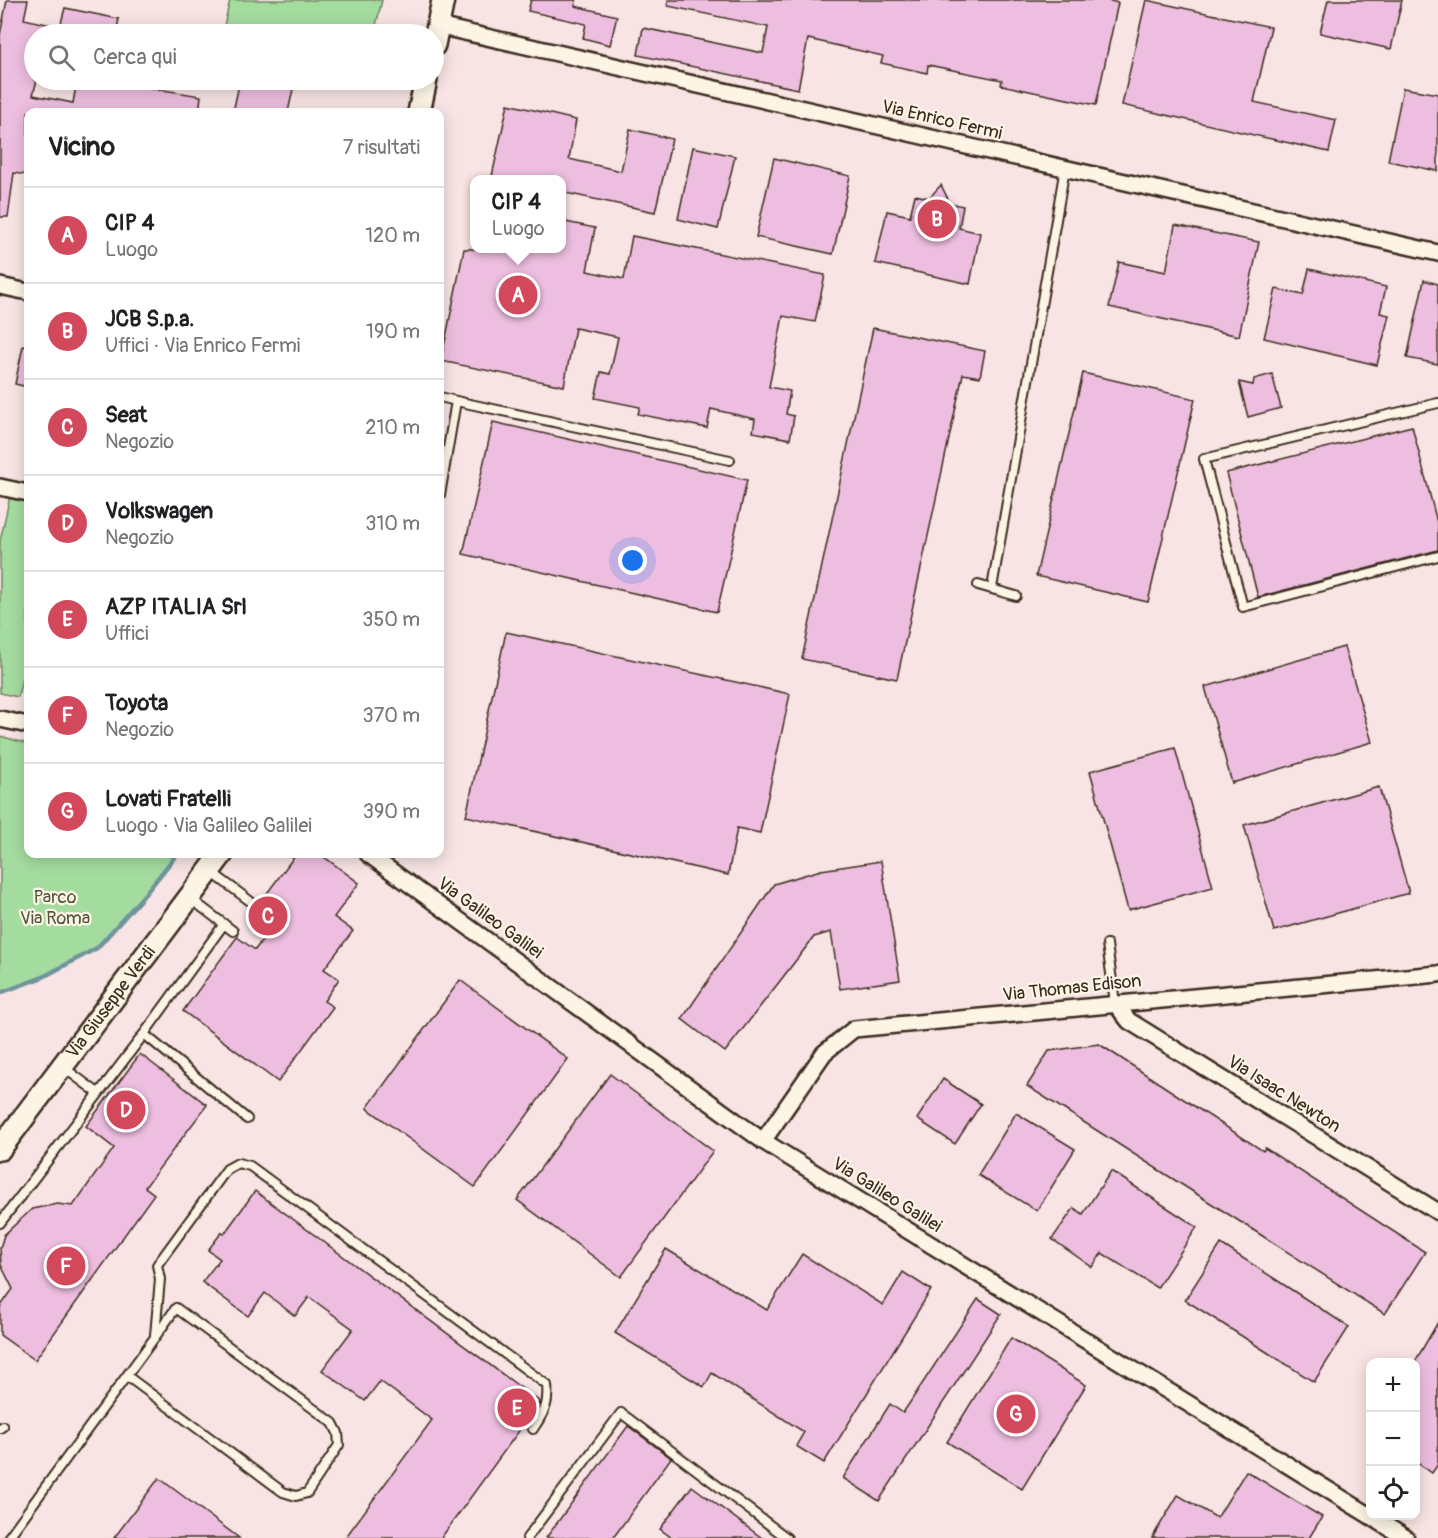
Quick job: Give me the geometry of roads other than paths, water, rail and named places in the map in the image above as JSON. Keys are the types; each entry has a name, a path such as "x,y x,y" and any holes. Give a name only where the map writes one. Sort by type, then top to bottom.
{"main road":[{"path":"438,24 443,0"},
{"path":"420,108 424,90"},
{"name":"Via Giuseppe Verdi","path":"0,1149 215,862"}],"street":[{"name":"Via Enrico Fermi","path":"444,37 1065,168 1438,253"},
{"path":"0,286 24,291"},
{"path":"0,487 24,492"},
{"path":"0,719 24,724"},
{"name":"Via Galileo Galilei","path":"374,858 763,1141 1405,1538"},
{"name":"Via Thomas Edison","path":"763,1141 824,1053 854,1029 1438,974"},
{"name":"Via Isaac Newton","path":"1115,1003 1129,1021 1438,1212"}],"lane":[{"path":"992,588 1065,168"},
{"path":"444,398 730,459"},
{"path":"444,472 456,401"},
{"path":"1438,403 1204,459 1243,607 1438,556"},
{"path":"978,585 1016,596"},
{"path":"215,862 250,901"},
{"path":"189,897 233,931"},
{"path":"0,1223 144,1034 224,924"},
{"path":"1107,944 1115,1003"},
{"path":"144,1034 247,1119"},
{"path":"62,1066 98,1094"},
{"path":"155,1337 159,1279 157,1265 227,1169 238,1163 250,1166 547,1385 549,1400 546,1409 532,1430"},
{"path":"8,1538 176,1308 333,1423 338,1433 339,1445 306,1493 296,1497 283,1492 127,1376"},
{"path":"527,1538 621,1413 787,1538"}],"waterway":[{"path":"0,993 43,977 97,948 174,858"}],"place":[{"name":"JCB S.p.a.","path":"937,219"},
{"name":"CIP 4","path":"518,295"},
{"name":"Seat","path":"268,916"},
{"name":"Volkswagen","path":"126,1110"},
{"name":"Toyota","path":"66,1266"},
{"name":"AZP ITALIA Srl","path":"517,1408"},
{"name":"Lovati Fratelli","path":"1016,1414"}],"park label":[{"name":"Parco Via Roma","path":"55,907"}]}
